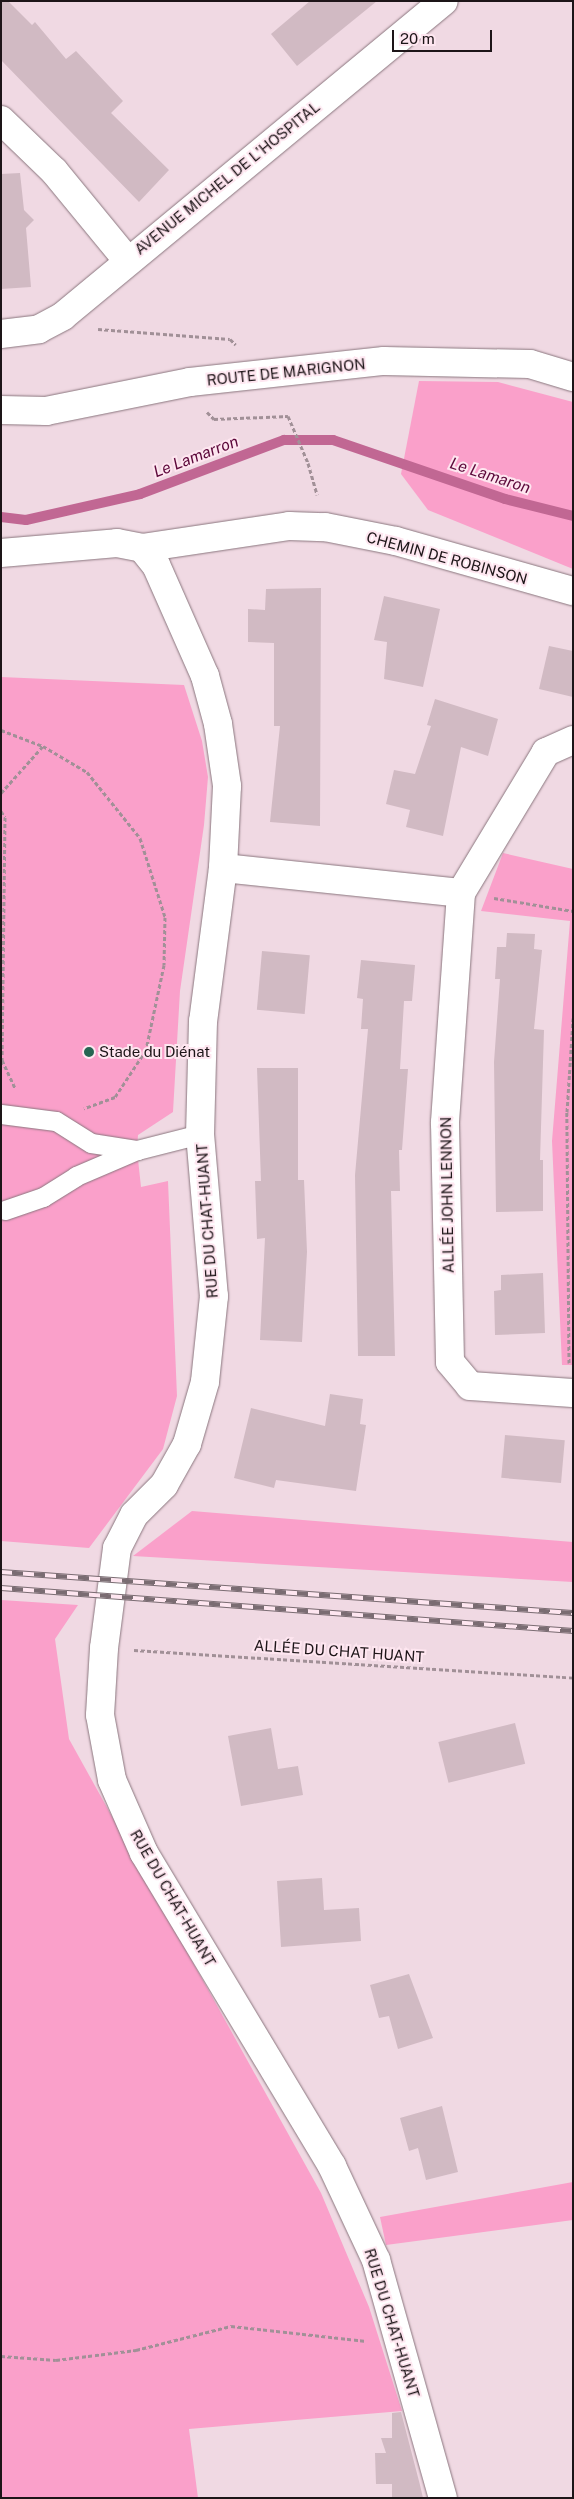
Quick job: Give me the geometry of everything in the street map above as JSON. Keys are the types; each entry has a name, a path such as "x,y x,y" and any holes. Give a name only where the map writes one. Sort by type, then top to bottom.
{"street":[{"name":"AVENUE MICHEL DE L'HOSPITAL","path":"1,334 39,329 63,316 127,260 444,1"},
{"path":"1,120 54,172 127,260"},
{"name":"ROUTE DE MARIGNON","path":"1,410 46,411 190,382 248,374 384,361 530,364 573,377"},
{"name":"CHEMIN DE ROBINSON","path":"1,553 116,543 142,548 289,526 325,527 396,541 573,591"},
{"name":"RUE DU CHAT-HUANT","path":"142,548 156,565 205,676 218,724 227,786 224,868 203,1021 200,1134 214,1296 206,1382 187,1444 164,1485 134,1515 117,1548 104,1648 100,1715 112,1780 144,1853 332,2166 376,2260 443,2498"},
{"name":"ALLÉE JOHN LENNON","path":"571,1393 470,1386 450,1362 445,1123 461,893 546,752 573,740"},
{"path":"224,868 461,893"}],"lane":[{"path":"1,1114 41,1112 91,1143 137,1150"},
{"path":"5,1210 43,1197 76,1176 137,1150 200,1134"}],"path":[{"path":"63,316 78,325 122,333 230,339 245,358 248,374"},
{"path":"190,382 198,402 214,419 288,416 295,428 308,463"},
{"path":"1,730 43,746 87,772 140,838 165,917 164,965 146,1050 115,1097 79,1110 41,1112 16,1090 2,1060 5,817 1,811"},
{"path":"1,793 43,746"},
{"path":"461,893 573,911"},
{"path":"571,1393 567,1112 573,1018"},
{"name":"ALLÉE DU CHAT HUANT","path":"104,1648 573,1678"},
{"path":"1,2356 56,2360 136,2350 231,2326 400,2345"}],"shaded area":[{"path":"419,381 498,382 573,402 573,569 428,510 401,474"},
{"name":"Stade du Diénat","path":"1,677 184,685 202,741 208,777 204,825 180,991 173,1112 138,1135 137,1150 141,1187 168,1181 177,1396 163,1449 89,1548 1,1541"},
{"path":"503,853 573,869 573,1365 562,1365 552,1141 570,921 481,911"},
{"path":"192,1511 573,1542 573,1582 133,1556"},
{"path":"1,1600 78,1605 55,1639 69,1739 321,2193 369,2307 402,2411 189,2429 198,2498 1,2498"},
{"path":"573,2182 573,2220 386,2245 380,2217"}],"building":[{"path":"1,1 8,1 32,25 35,22 66,59 76,51 123,101 111,113 169,170 139,202 1,60"},
{"path":"310,1 377,1 297,66 271,34"},
{"path":"20,173 24,210 34,220 26,228 31,287 1,289 1,174"},
{"path":"321,588 320,826 270,822 280,726 274,726 274,643 248,642 248,609 265,610 266,589"},
{"path":"384,596 440,609 423,687 384,679 387,642 374,640"},
{"path":"549,646 573,651 573,697 539,689"},
{"path":"435,699 498,719 488,756 461,747 443,836 406,827 410,810 386,804 394,770 415,774 431,726 427,725"},
{"path":"507,933 535,934 534,949 542,950 534,1029 544,1030 540,1160 543,1160 543,1211 496,1212 494,1062 500,979 495,979 497,947 506,947"},
{"path":"262,951 310,955 305,1014 257,1010"},
{"path":"361,960 415,965 412,1001 404,1001 400,1069 408,1069 402,1150 399,1150 400,1191 391,1191 395,1356 358,1356 355,1175 368,1029 361,1029 363,999 357,998"},
{"path":"257,1068 298,1068 298,1180 304,1180 307,1252 302,1342 260,1340 265,1238 257,1239 255,1181 261,1181"},
{"path":"543,1273 545,1333 495,1335 494,1291 501,1290 501,1275"},
{"path":"330,1394 363,1399 360,1424 366,1425 356,1491 276,1480 274,1488 234,1478 251,1408 325,1426"},
{"path":"505,1435 565,1440 561,1483 501,1478"},
{"path":"515,1723 525,1764 449,1783 438,1742"},
{"path":"271,1728 278,1769 298,1766 303,1795 241,1806 228,1736"},
{"path":"322,1878 324,1910 359,1908 361,1941 281,1947 277,1881"},
{"path":"409,1974 433,2038 398,2049 389,2016 379,2018 370,1985"},
{"path":"442,2106 458,2172 426,2180 418,2148 409,2151 400,2118"},
{"path":"401,2412 423,2498 392,2498 392,2484 376,2484 375,2453 386,2453 381,2438 392,2438 392,2413"}],"waterway":[{"name":"Le Lamarron","path":"1,517 26,520 140,494 284,440 333,440 505,499 573,516"}],"railway":[{"path":"1,1572 573,1613"},
{"path":"1,1588 573,1631"}],"place":[{"name":"Stade du Diénat","path":"89,1052"}],"water label":[{"name":"Le Lamaron","path":"490,476"}]}
